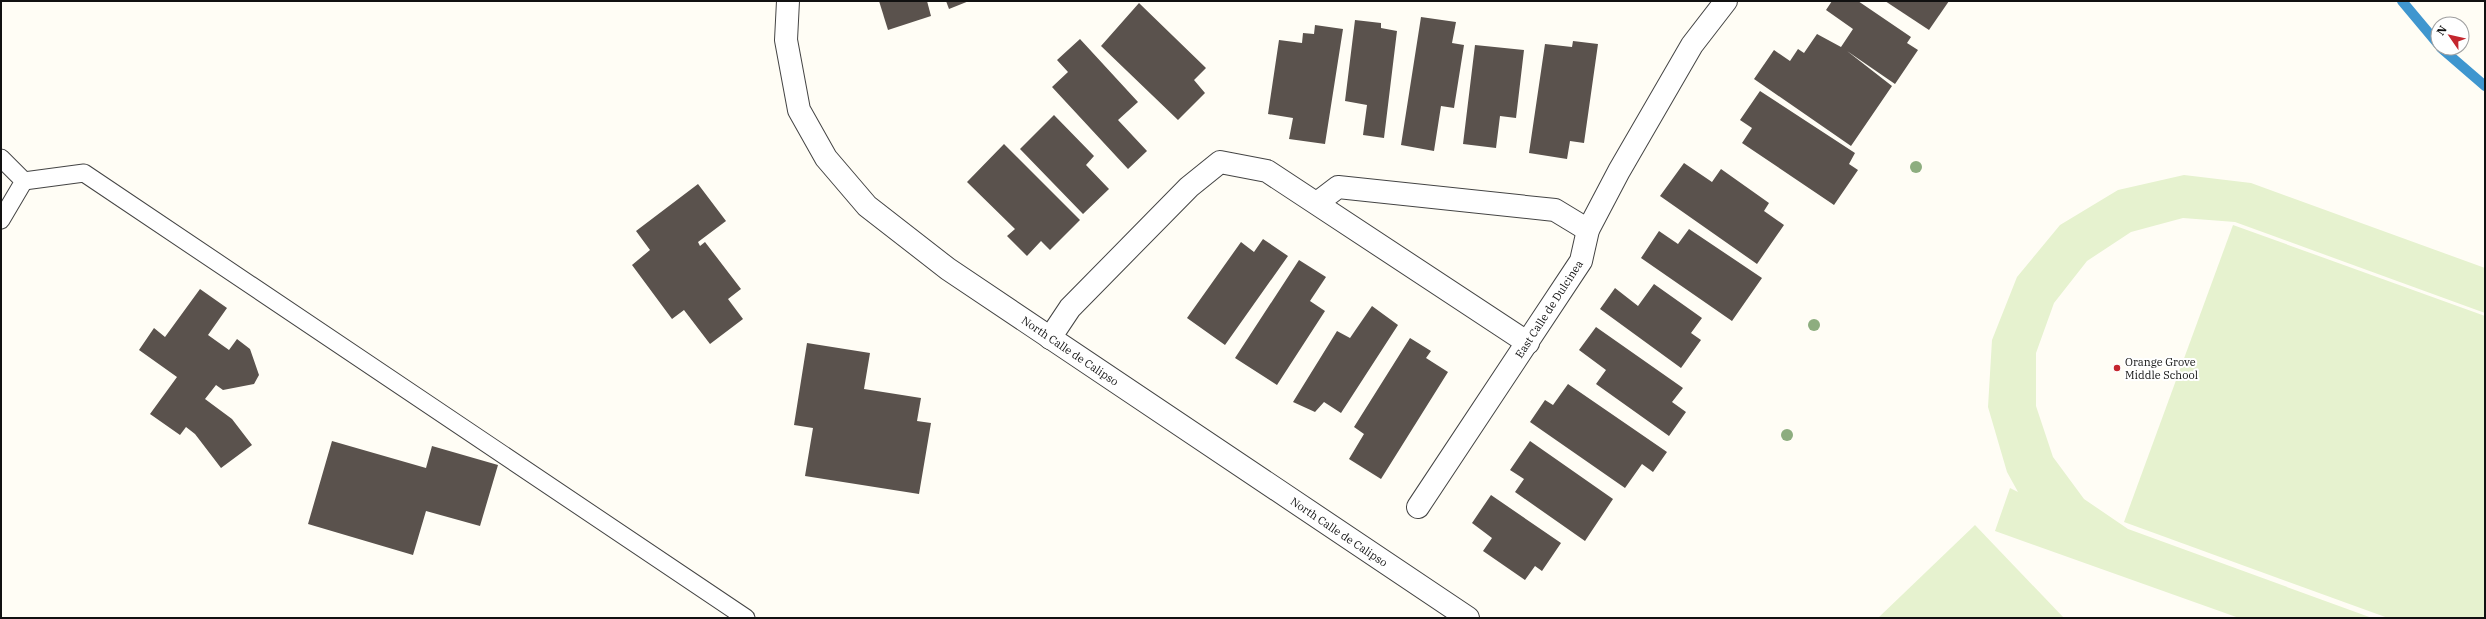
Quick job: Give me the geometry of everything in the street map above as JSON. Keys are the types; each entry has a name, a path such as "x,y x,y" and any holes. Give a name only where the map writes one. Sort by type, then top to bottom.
{"street":[{"name":"North Calle de Calipso","path":"788,1 786,40 799,110 826,158 867,206 948,269 1468,618"},
{"name":"East Calle de Dulcinea","path":"1418,507 1582,261 1588,230 1618,171 1692,45 1726,1"},
{"path":"1050,338 1070,308 1189,187 1220,162 1267,171 1528,343"},
{"path":"1316,203 1338,187 1555,210 1588,230"}],"lane":[{"path":"1,158 24,181"},
{"path":"24,181 84,173 746,618"},
{"path":"1,220 24,181"}],"green space":[{"path":"2184,175 2251,183 2485,268 2485,313 2235,222 2183,218 2131,232 2087,261 2054,303 2036,353 2036,406 2053,457 2084,499 2128,529 2372,618 2239,618 1995,531 2010,488 2018,492 2007,472 1988,407 1992,340 2017,277 2060,225 2118,190"},
{"path":"2233,225 2485,316 2485,618 2388,618 2124,522"},
{"path":"1975,525 2064,618 1878,618"}],"building":[{"path":"879,1 927,1 931,16 888,30"},
{"path":"946,1 969,1 949,9"},
{"path":"1832,1 1858,1 1911,37 1907,43 1918,50 1895,84 1847,51 1892,86 1851,146 1754,79 1774,50 1790,61 1798,49 1804,53 1817,34 1841,47 1853,29 1826,10"},
{"path":"1885,1 1949,1 1929,30"},
{"path":"1139,3 1206,68 1194,80 1205,93 1178,120 1101,46"},
{"path":"1421,17 1456,22 1452,43 1464,45 1454,108 1441,106 1434,151 1401,145"},
{"path":"1355,20 1381,23 1381,28 1397,31 1384,138 1363,135 1367,105 1345,101"},
{"path":"1315,25 1343,29 1325,144 1289,139 1293,118 1268,114 1279,40 1302,43 1303,33 1314,34"},
{"path":"1080,39 1138,102 1118,120 1147,151 1128,169 1052,87 1068,72 1057,60"},
{"path":"1573,41 1598,44 1584,143 1570,141 1567,159 1529,153 1545,44 1572,47"},
{"path":"1475,45 1524,50 1516,118 1500,116 1496,148 1463,144"},
{"path":"1760,91 1855,153 1849,164 1858,170 1834,205 1742,143 1752,128 1740,120"},
{"path":"1054,115 1094,156 1086,165 1109,189 1083,214 1020,149"},
{"path":"1004,144 1080,220 1050,250 1041,241 1027,256 1007,236 1015,229 967,182"},
{"path":"1684,163 1712,182 1721,169 1769,203 1764,211 1784,225 1757,264 1660,196"},
{"path":"698,184 726,221 698,242 700,246 705,242 741,289 728,299 743,319 710,344 684,310 672,319 632,265 650,250 636,231"},
{"path":"1689,229 1762,278 1732,321 1641,258 1659,231 1678,244"},
{"path":"1263,239 1288,256 1225,345 1187,318 1241,242 1254,252"},
{"path":"1299,260 1326,277 1310,301 1325,311 1277,385 1235,358"},
{"path":"1654,284 1702,318 1691,333 1701,340 1681,368 1600,309 1615,288 1638,306"},
{"path":"200,289 227,308 208,335 229,350 237,339 250,349 259,375 254,384 223,390 216,385 205,399 232,419 252,445 221,468 195,434 186,427 180,435 150,414 177,377 139,350 154,328 165,337"},
{"path":"1372,306 1398,325 1341,413 1324,402 1315,412 1293,402 1337,331 1350,338"},
{"path":"1596,327 1683,388 1672,402 1686,412 1669,436 1596,384 1606,370 1579,350"},
{"path":"1410,338 1431,351 1426,358 1448,372 1381,479 1349,459 1364,434 1354,427"},
{"path":"807,343 870,353 864,389 921,398 917,421 931,423 919,494 805,476 813,428 794,425"},
{"path":"1568,384 1667,452 1653,472 1642,464 1625,488 1530,422 1545,400 1553,405"},
{"path":"332,441 426,468 432,446 498,465 480,526 426,511 413,555 308,524"},
{"path":"1530,441 1613,499 1585,541 1515,492 1524,479 1510,470"},
{"path":"1491,495 1561,543 1542,571 1535,566 1525,580 1483,551 1492,538 1472,523"}],"waterway":[{"path":"2402,1 2430,34"},
{"path":"2450,56 2485,86"}],"place":[{"name":"Orange Grove Middle School","path":"2117,368"}]}
